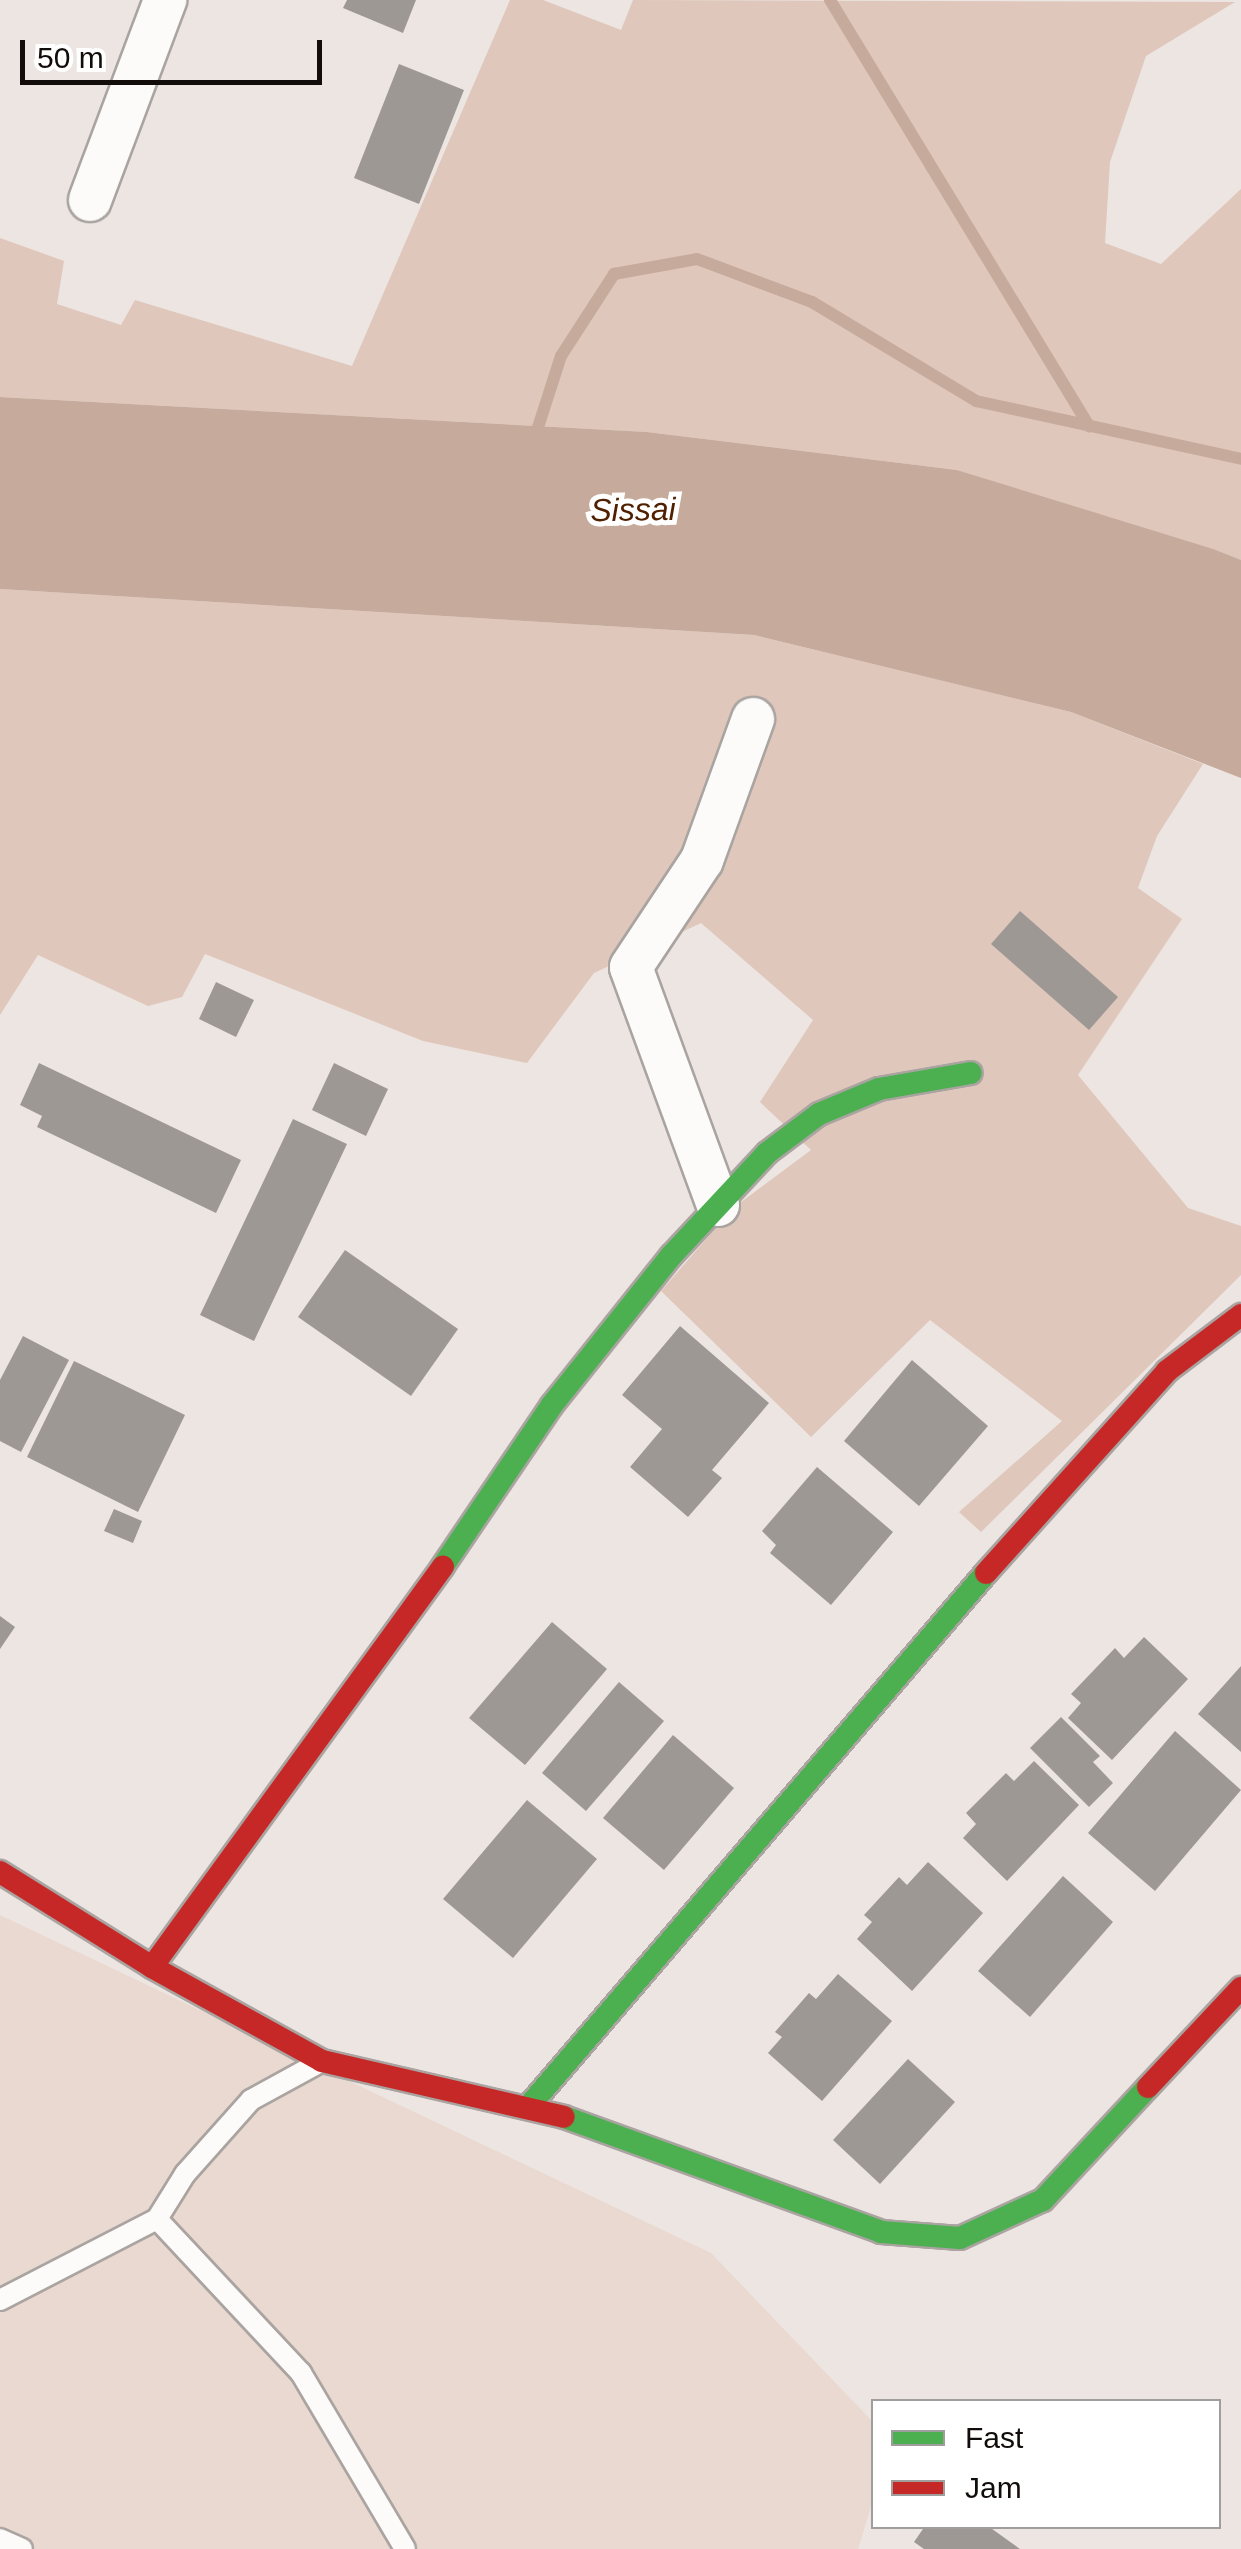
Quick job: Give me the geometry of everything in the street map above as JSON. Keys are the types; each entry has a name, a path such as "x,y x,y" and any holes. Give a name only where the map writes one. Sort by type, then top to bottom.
{"street":[{"path":"90,200 164,0"},
{"path":"718,1205 631,967 702,860 753,719"},
{"path":"152,1967 379,1644 469,1534 552,1406 718,1205 819,1114 879,1089 971,1073"},
{"path":"530,2105 1094,1446 1167,1371 1241,1315"},
{"path":"0,1872 152,1967 322,2062 530,2105 881,2232 960,2238 1044,2200 1241,1988"}],"lane":[{"path":"0,2300 156,2220 251,2100 322,2062"},
{"path":"156,2220 301,2372 405,2549"},
{"path":"0,2539 22,2549"}],"shaded area":[{"path":"510,0 543,0 621,30 633,0 1235,2 1146,56 1110,162 1105,243 1161,264 1241,189 1241,560 957,470 647,432 0,397 0,238 64,261 57,304 121,325 135,300 352,366"},
{"path":"0,589 754,635 1071,712 1203,764 1157,836 1138,888 1182,919 1078,1075 1188,1208 1241,1226 1241,1275 981,1532 959,1512 1062,1421 930,1320 811,1437 661,1291 733,1208 811,1150 760,1102 813,1020 701,923 594,973 527,1063 423,1041 205,954 182,997 148,1006 38,955 0,1015"},
{"path":"0,1915 711,2253 871,2420 871,2507 858,2549 0,2549"}],"water":[{"name":"Sissai","path":"0,397 647,432 957,470 1241,560 1241,778 1071,712 754,635 0,589"}],"building":[{"path":"347,0 416,0 403,33 343,8"},
{"path":"399,64 464,90 419,204 354,178"},
{"path":"1020,911 1118,997 1089,1030 991,944"},
{"path":"216,982 254,1000 236,1037 199,1019"},
{"path":"39,1063 241,1160 216,1213 37,1127 42,1116 20,1105"},
{"path":"334,1063 388,1089 366,1136 312,1110"},
{"path":"293,1119 347,1144 254,1341 200,1315"},
{"path":"345,1250 458,1329 411,1396 298,1317"},
{"path":"680,1326 769,1403 712,1470 722,1478 688,1517 630,1467 662,1429 622,1395"},
{"path":"23,1336 69,1360 21,1452 0,1441 0,1380"},
{"path":"912,1360 988,1426 919,1506 844,1441"},
{"path":"74,1361 185,1415 138,1512 27,1457"},
{"path":"817,1467 893,1532 831,1605 770,1553 776,1545 762,1531"},
{"path":"114,1509 142,1521 133,1543 104,1531"},
{"path":"0,1616 15,1627 0,1649"},
{"path":"552,1622 607,1669 525,1765 469,1718"},
{"path":"1144,1637 1188,1679 1112,1760 1068,1718 1081,1703 1071,1694 1115,1648 1124,1658"},
{"path":"1241,1666 1241,1752 1198,1714"},
{"path":"619,1682 664,1721 586,1811 542,1773"},
{"path":"1061,1717 1100,1756 1093,1762 1113,1783 1089,1807 1030,1748"},
{"path":"1175,1731 1241,1790 1155,1891 1088,1833"},
{"path":"673,1735 734,1788 664,1870 603,1818"},
{"path":"1034,1761 1079,1805 1007,1881 963,1838 976,1824 966,1813 1006,1773 1014,1781"},
{"path":"527,1800 597,1859 513,1958 443,1899"},
{"path":"928,1862 983,1913 912,1991 857,1939 872,1922 864,1915 899,1877 907,1885"},
{"path":"1063,1876 1113,1922 1030,2017 978,1971"},
{"path":"838,1974 892,2021 822,2101 768,2053 782,2037 775,2032 809,1993 816,1999"},
{"path":"908,2059 955,2102 880,2184 833,2140"},
{"path":"923,2529 992,2529 1020,2549 924,2549 914,2542"}],"waterway":[{"path":"830,0 1089,426"},
{"path":"533,443 561,356 614,274 697,259 812,302 976,401 1241,459"}],"traffic: fast":[{"path":"443,1566 552,1405 671,1256 767,1153 819,1114 879,1089 971,1073"},
{"path":"530,2105 986,1573"},
{"path":"564,2117 881,2232 960,2238 1043,2200 1148,2087"}],"traffic: jam":[{"path":"986,1573 1167,1371 1241,1315"},
{"path":"0,1872 152,1967 443,1566"},
{"path":"152,1967 322,2061 564,2117"},
{"path":"1148,2087 1241,1988"}]}
